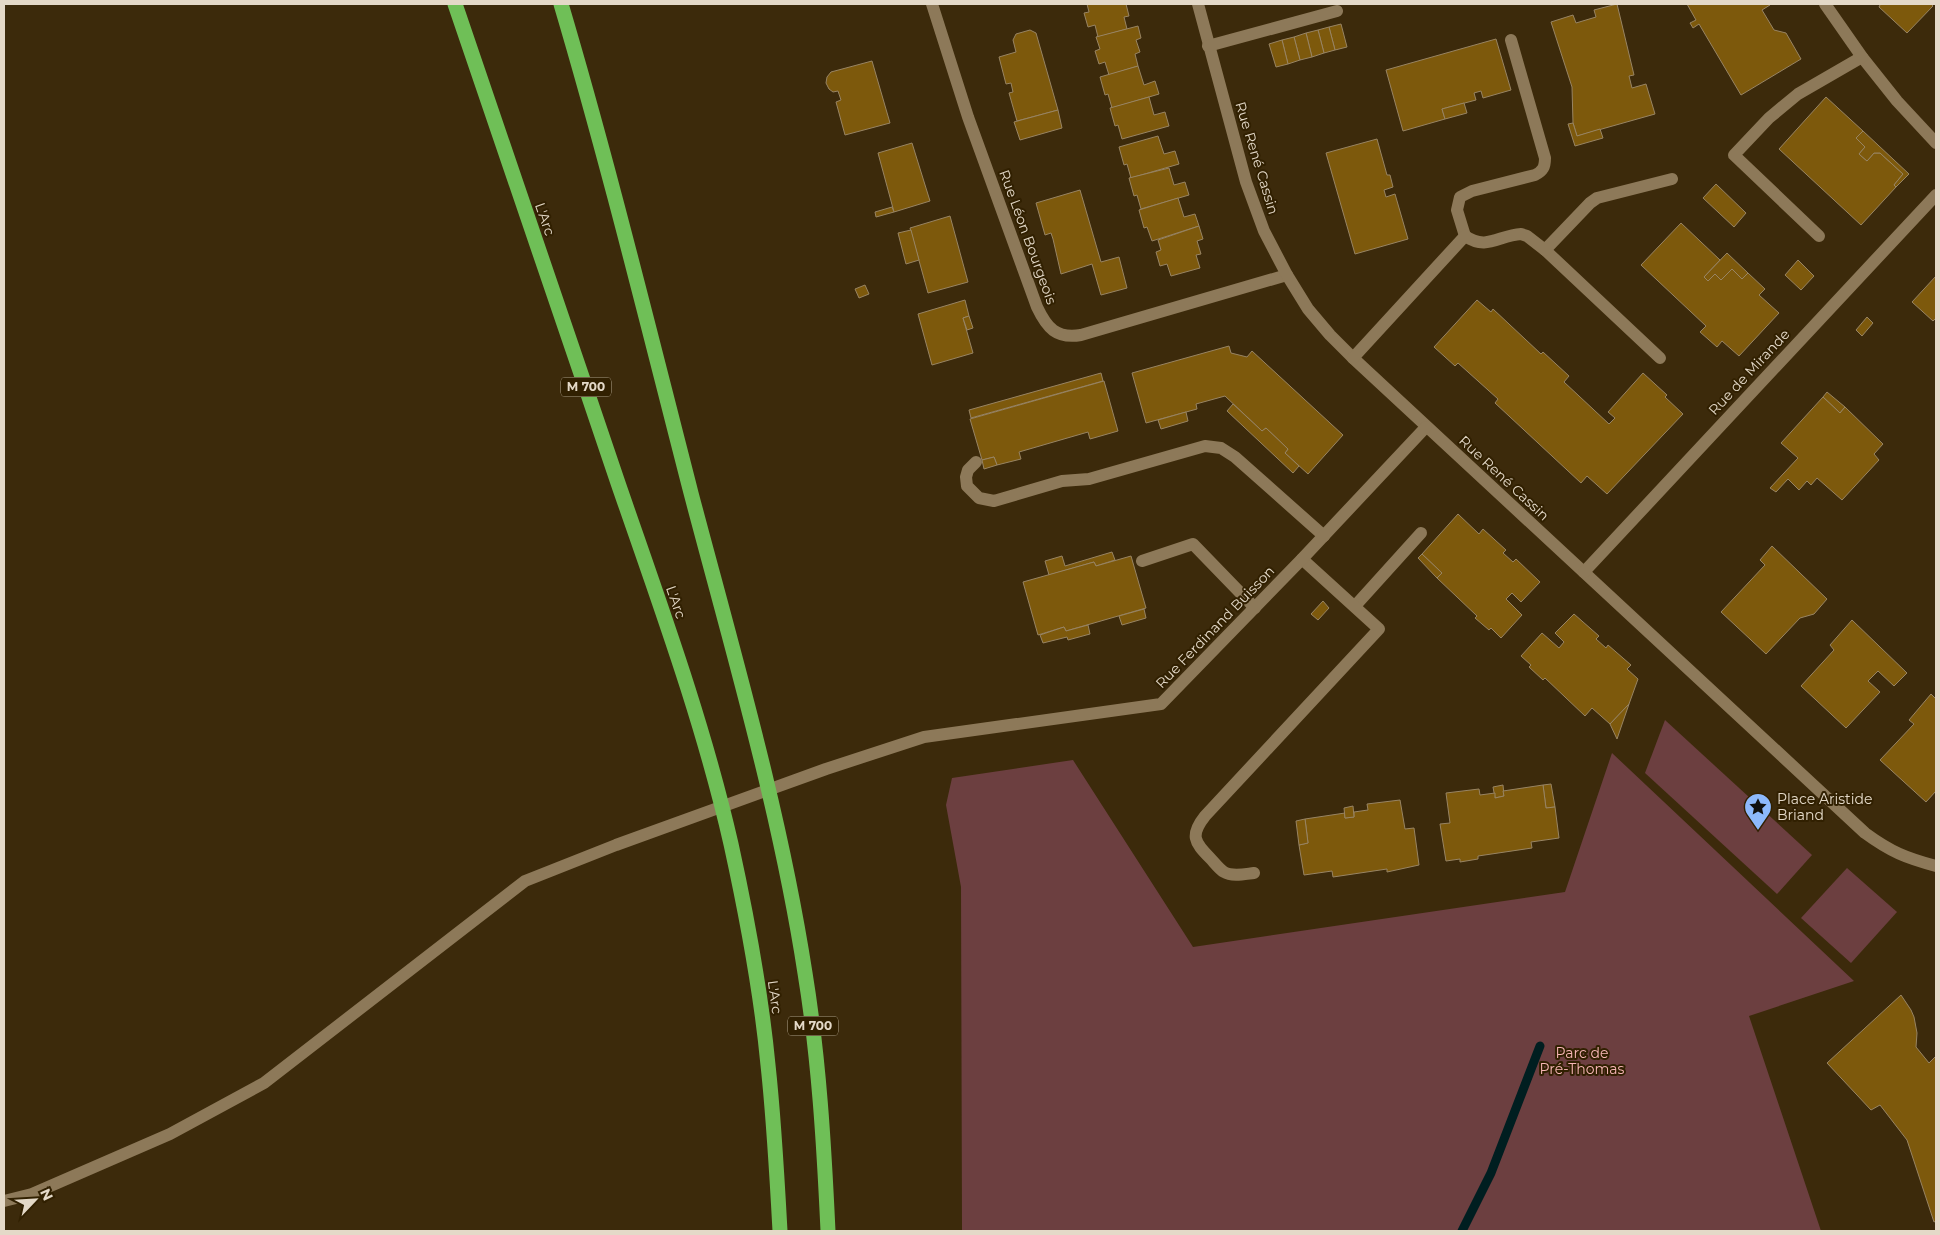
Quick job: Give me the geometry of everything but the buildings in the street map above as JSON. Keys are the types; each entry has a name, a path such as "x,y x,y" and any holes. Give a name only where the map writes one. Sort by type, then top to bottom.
{"highway":[{"name":"L'Arc","path":"455,4 672,638 712,773 730,841 756,974 768,1062 780,1231"},
{"name":"M 700","path":"561,4 595,123 776,824 805,973 816,1055 824,1137 828,1231"}],"street":[{"name":"Rue Léon Bourgeois","path":"932,4 968,117 1037,307 1052,330 1066,336 1081,335 1287,276"},
{"name":"Rue René Cassin","path":"1198,4 1246,182 1264,231 1287,276 1308,309 1330,336 1866,833 1886,848 1909,859 1936,866"},
{"path":"1825,4 1897,102 1936,143"},
{"path":"1208,46 1337,11"},
{"path":"1510,40 1545,158 1545,164 1543,169 1535,175 1472,191 1460,197 1457,210 1466,236 1474,242 1483,244 1521,234 1533,240 1660,358"},
{"path":"1819,236 1734,156 1769,118 1798,94 1862,56"},
{"path":"1544,250 1590,203 1598,198 1672,179"},
{"name":"Rue de Mirande","path":"1584,572 1936,195"},
{"path":"1354,358 1466,236"},
{"name":"Rue Ferdinand Buisson","path":"4,1201 32,1194 170,1134 264,1083 525,881 616,844 826,768 924,737 1161,704 1302,559 1426,427"},
{"path":"976,462 968,470 966,477 967,486 979,498 994,501 1062,481 1089,479 1205,446 1221,448 1235,457 1324,536"},
{"path":"1355,606 1420,533"},
{"path":"1142,561 1193,544 1255,608"},
{"path":"1254,873 1236,875 1224,873 1197,846 1196,828 1379,629 1302,559"}],"green space":[{"path":"1665,720 1812,855 1777,894 1645,773"},
{"name":"Parc de Pré-Thomas","path":"1612,753 1854,981 1749,1016 1821,1231 962,1231 961,887 946,805 952,778 1073,760 1193,947 1565,892"},
{"path":"1847,868 1897,912 1851,963 1801,918"}],"waterway":[{"path":"1462,1231 1491,1173 1540,1046"}],"place":[{"name":"Place Aristide Briand","path":"1758,831"}]}
